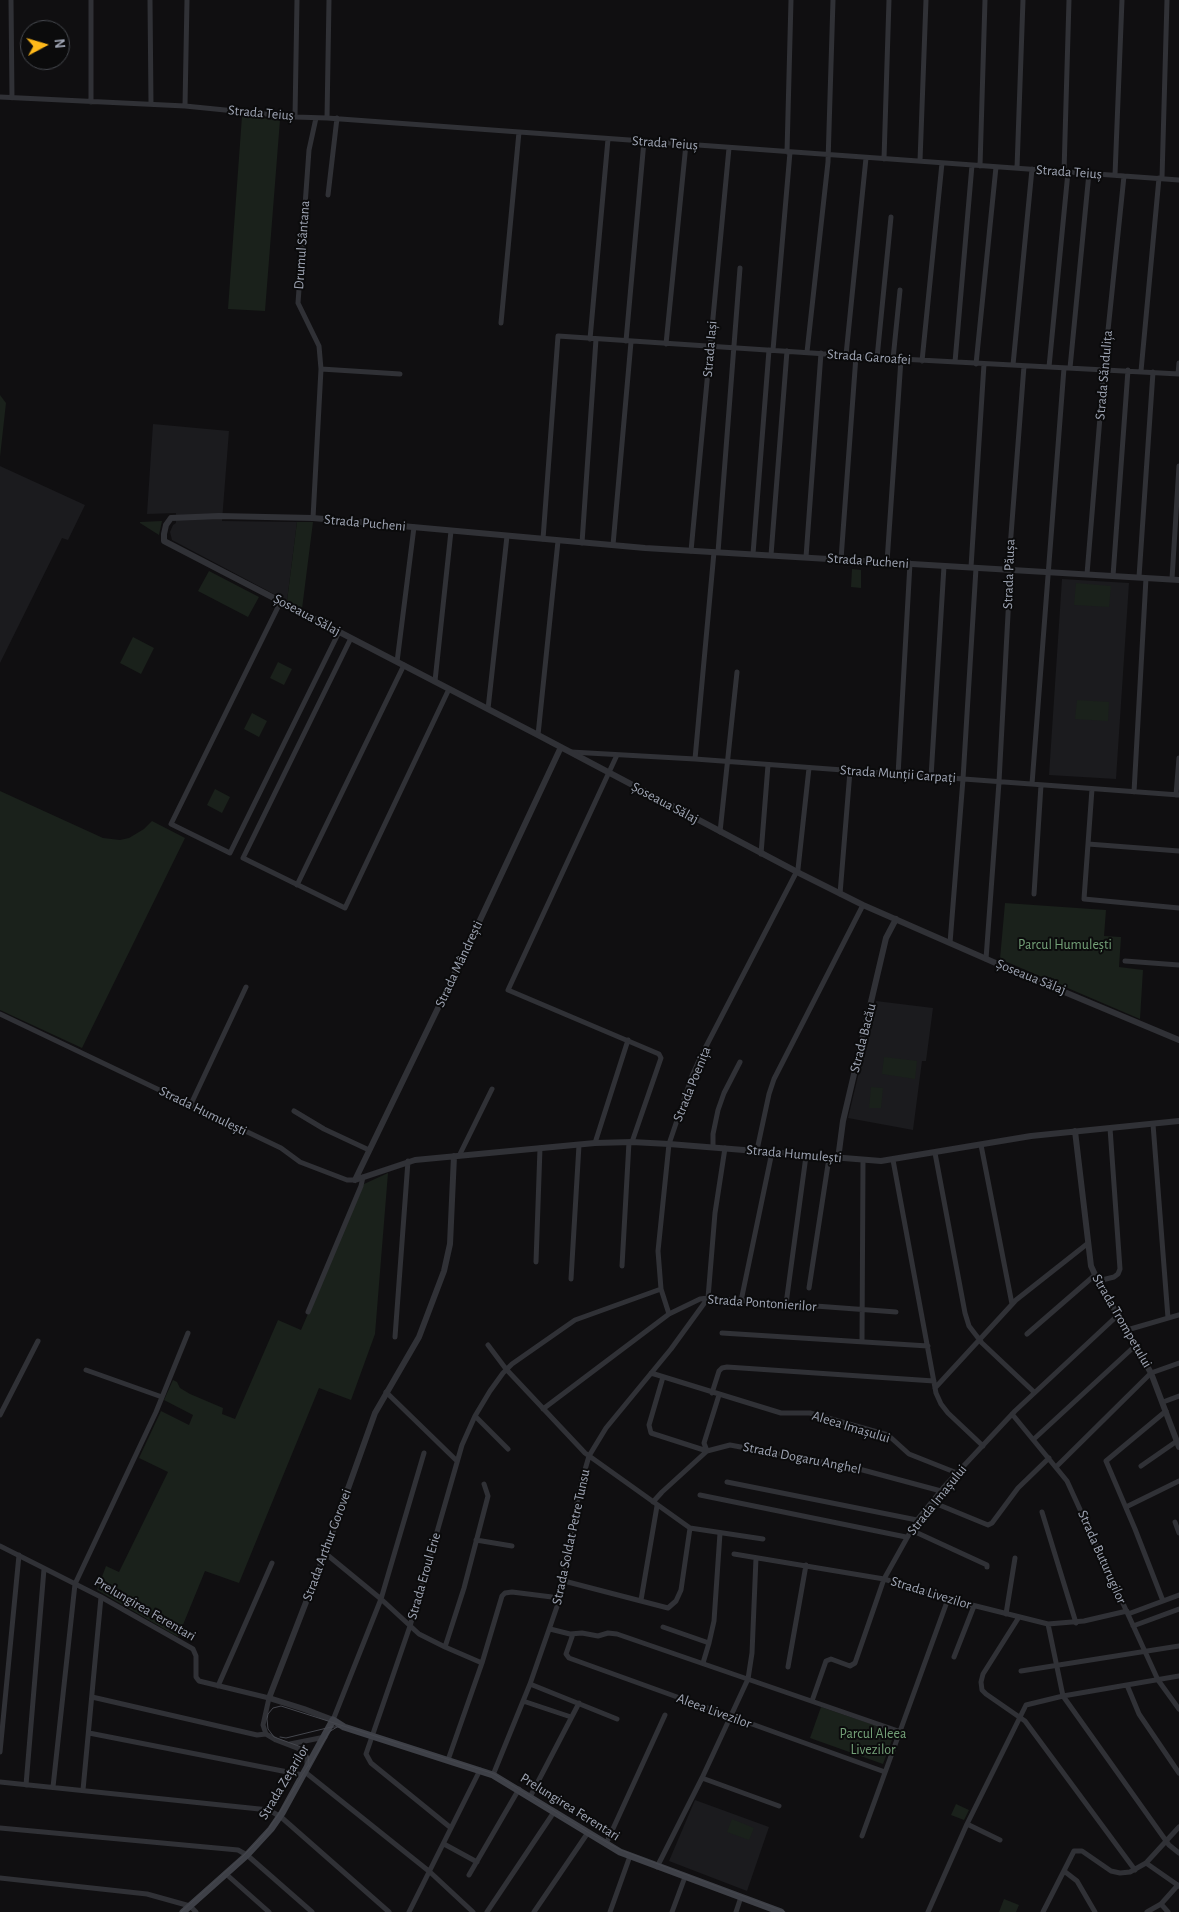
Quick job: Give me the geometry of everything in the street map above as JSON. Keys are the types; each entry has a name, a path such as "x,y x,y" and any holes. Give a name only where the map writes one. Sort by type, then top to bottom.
{"main road":[{"name":"Prelungirea Ferentari","path":"333,1720 344,1727 493,1775 519,1789 587,1834 630,1856 781,1912"},
{"name":"Strada Zețarilor","path":"183,1912 247,1855 271,1830 333,1720"},
{"path":"325,1737 333,1731 344,1727"}],"street":[{"path":"11,0 12,98"},
{"path":"91,0 91,102"},
{"path":"150,0 151,104"},
{"path":"184,106 187,0"},
{"path":"295,117 297,0"},
{"path":"327,118 329,0"},
{"path":"753,554 789,152 791,0"},
{"path":"807,352 828,155 833,0"},
{"path":"884,159 889,0"},
{"path":"920,161 926,0"},
{"path":"980,166 985,0"},
{"path":"1017,168 1023,0"},
{"path":"1049,367 1066,172 1069,0"},
{"path":"1115,175 1122,0"},
{"path":"1141,371 1160,178 1167,0"},
{"name":"Strada Teiuș","path":"0,97 184,106 295,117 337,118 1179,180"},
{"name":"Drumul Sântana","path":"313,518 321,370 319,346 298,303 309,150 316,118"},
{"path":"328,195 337,118"},
{"path":"501,323 519,132"},
{"path":"582,543 593,339 608,138"},
{"path":"613,545 644,141"},
{"path":"666,344 686,144"},
{"name":"Strada Iași","path":"691,551 729,148"},
{"path":"846,355 866,158"},
{"path":"922,361 942,163"},
{"path":"955,362 972,165"},
{"path":"976,364 996,167"},
{"path":"1012,365 1032,169"},
{"path":"1032,784 1048,572 1067,368 1089,173"},
{"name":"Strada Săndulița","path":"1087,574 1104,369 1124,176"},
{"path":"877,358 892,217"},
{"path":"695,759 716,552 740,268"},
{"path":"893,359 900,290"},
{"name":"Strada Garoafei","path":"543,539 558,336 922,361 1179,374"},
{"path":"771,555 787,351"},
{"path":"806,557 821,354"},
{"path":"841,559 856,356"},
{"path":"887,562 902,359"},
{"path":"1179,363 1179,374"},
{"path":"950,943 963,779 984,364"},
{"name":"Strada Păușa","path":"986,959 999,782 1009,570 1024,366"},
{"path":"321,370 400,374"},
{"path":"1113,576 1128,370"},
{"path":"1134,792 1142,577 1153,372"},
{"path":"1176,579 1179,466"},
{"name":"Strada Pucheni","path":"164,541 166,525 171,518 218,516 313,518 558,541 691,551 1176,579"},
{"path":"297,885 400,664 414,527"},
{"path":"434,682 451,531"},
{"path":"488,709 507,536"},
{"name":"Șoseaua Sălaj","path":"164,541 840,894 986,959 1179,1040"},
{"path":"538,735 558,541"},
{"path":"898,774 910,563"},
{"path":"931,777 944,566"},
{"path":"281,601 171,824 230,853 339,632"},
{"path":"351,638 243,858 345,908 449,689"},
{"path":"720,832 737,672"},
{"name":"Strada Mândrești","path":"355,1180 462,959 561,747"},
{"name":"Strada Munții Carpați","path":"570,752 695,759 1178,795"},
{"path":"618,755 508,988 509,992 660,1054 661,1058 631,1142 622,1266"},
{"path":"1178,795 1179,758"},
{"path":"761,854 768,765"},
{"path":"797,872 809,768"},
{"path":"840,894 850,771"},
{"path":"1034,894 1041,785"},
{"path":"1092,789 1084,899 1179,908"},
{"path":"1088,844 1179,851"},
{"name":"Strada Poenița","path":"669,1314 661,1289 659,1230 669,1144 700,1058 797,872"},
{"path":"757,1150 774,1079 864,904"},
{"name":"Strada Bacău","path":"838,1158 843,1121 886,938 896,919"},
{"path":"1125,961 1179,965"},
{"path":"191,1104 246,987"},
{"name":"Strada Humulești","path":"0,1014 281,1148 300,1162 347,1180 355,1180 408,1161 595,1143 669,1144 757,1150 863,1161 893,1160 1031,1136 1179,1121"},
{"path":"595,1143 628,1040"},
{"path":"713,1147 713,1134 718,1110 724,1093 740,1062"},
{"path":"456,1156 492,1088"},
{"path":"294,1111 324,1130 369,1150"},
{"path":"1153,1124 1168,1318"},
{"path":"1027,1334 1097,1278 1114,1277 1118,1274 1120,1269 1110,1128"},
{"name":"Strada Trompetului","path":"1075,1131 1090,1259 1097,1278 1151,1373 1166,1411 1176,1428 1178,1444"},
{"path":"572,1279 579,1145"},
{"path":"981,1145 1012,1304"},
{"path":"536,1262 540,1148"},
{"path":"708,1298 714,1220 725,1148"},
{"path":"741,1300 772,1152"},
{"path":"935,1153 969,1326 979,1340 1034,1392"},
{"name":"Strada Arthur Gorovei","path":"269,1698 326,1553 375,1413 424,1325 447,1262 456,1156"},
{"path":"786,1304 806,1156"},
{"path":"809,1288 829,1158"},
{"path":"893,1160 935,1388 941,1404 948,1413 983,1446"},
{"path":"395,1337 408,1161"},
{"path":"862,1342 863,1161"},
{"path":"308,1312 361,1186 363,1177"},
{"path":"935,1388 1012,1304 1087,1244"},
{"name":"Strada Eroul Erie","path":"452,1828 368,1760 366,1754 410,1626 457,1461 475,1416 506,1369 580,1318 661,1289"},
{"name":"Strada Pontonierilor","path":"543,1409 669,1314 691,1302 708,1298 896,1312"},
{"name":"Strada Soldat Petre Tunsu","path":"493,1775 530,1684 560,1598 580,1487 589,1456 606,1428 676,1342 708,1298"},
{"name":"Strada Imașului","path":"812,1701 826,1661 831,1659 850,1666 855,1663 884,1579 906,1536 917,1520 957,1473 1012,1414 1118,1315"},
{"path":"1127,1330 1179,1315"},
{"path":"53,1787 75,1584 162,1397 188,1333"},
{"path":"722,1333 928,1346"},
{"path":"0,1415 38,1341"},
{"path":"488,1345 506,1369 589,1456 655,1504 690,1528 763,1539"},
{"path":"1034,1440 1136,1345"},
{"path":"1056,1467 1151,1373 1179,1363"},
{"path":"712,1392 719,1371 724,1367 934,1381"},
{"path":"86,1370 162,1397"},
{"name":"Aleea Imașului","path":"650,1373 781,1414 810,1413 888,1435 910,1454 957,1473"},
{"path":"663,1377 649,1425 651,1433 710,1450"},
{"path":"386,1392 457,1461"},
{"path":"710,1450 704,1443 719,1395"},
{"path":"1163,1402 1179,1396"},
{"path":"1163,1601 1106,1461 1166,1411"},
{"name":"Strada Buturugilor","path":"1012,1414 1056,1467 1074,1495 1158,1680 1179,1709"},
{"path":"475,1416 508,1449"},
{"path":"1141,1466 1178,1444"},
{"name":"Strada Dogaru Anghel","path":"710,1450 730,1445 741,1446 859,1469 941,1491"},
{"path":"641,1600 655,1504 710,1450"},
{"path":"333,1720 381,1598 424,1453"},
{"path":"932,1502 988,1525 1018,1488 1049,1458"},
{"path":"1126,1507 1179,1481"},
{"path":"727,1482 917,1520"},
{"path":"445,1647 488,1496 484,1484"},
{"path":"700,1495 906,1536"},
{"path":"1042,1512 1076,1622"},
{"path":"1175,1522 1179,1533"},
{"path":"564,1581 668,1608 676,1601 681,1590 690,1528"},
{"path":"911,1530 988,1567"},
{"path":"703,1663 715,1612 720,1533"},
{"path":"476,1540 512,1546"},
{"name":"Prelungirea Ferentari","path":"0,1546 101,1597 193,1649 196,1656 197,1680 290,1704 333,1720"},
{"path":"326,1553 381,1598 419,1634 482,1663"},
{"name":"Strada Livezilor","path":"734,1554 884,1579 948,1599 1048,1624 1076,1622 1128,1612 1179,1595"},
{"path":"0,1752 19,1555"},
{"path":"657,1867 732,1717 748,1680 752,1653 756,1558"},
{"path":"1006,1614 1015,1558"},
{"path":"218,1686 272,1563"},
{"path":"788,1667 806,1565"},
{"path":"26,1784 44,1569"},
{"path":"448,1760 482,1663 503,1594 512,1592 560,1598"},
{"path":"83,1790 101,1597"},
{"path":"862,1836 948,1599"},
{"path":"954,1657 974,1606"},
{"path":"1133,1626 1179,1609"},
{"path":"1019,1617 983,1674 981,1686 986,1694 1025,1721 1135,1870"},
{"path":"1048,1624 1063,1696 1166,1841 1179,1853"},
{"path":"663,1627 709,1643"},
{"path":"550,1629 573,1634 586,1633 598,1636 608,1633 617,1634 901,1732"},
{"name":"Aleea Livezilor","path":"573,1634 566,1654 569,1658 885,1772"},
{"path":"1022,1671 1179,1646"},
{"path":"928,1912 968,1824 1020,1716 1028,1704 1179,1676"},
{"path":"530,1684 617,1719"},
{"path":"1127,1685 1140,1714 1179,1772"},
{"path":"92,1697 257,1735 266,1734 276,1740 300,1748 305,1753 305,1772"},
{"path":"266,1734 264,1725 269,1698"},
{"path":"523,1701 571,1717"},
{"path":"530,1797 579,1703"},
{"path":"606,1844 665,1715"},
{"path":"89,1733 305,1772 430,1872 473,1912"},
{"path":"289,1744 325,1737"},
{"path":"409,1912 480,1770"},
{"path":"702,1778 779,1806"},
{"path":"0,1782 271,1811 280,1816 389,1912"},
{"path":"469,1875 519,1789"},
{"path":"487,1912 554,1812"},
{"path":"968,1824 1000,1840"},
{"path":"1043,1912 1073,1853 1077,1850 1111,1871 1124,1873 1135,1870 1146,1863 1179,1827"},
{"path":"0,1828 238,1850 247,1855 312,1912"},
{"path":"534,1912 587,1834"},
{"path":"444,1844 477,1862"},
{"path":"610,1912 630,1856"},
{"path":"1146,1863 1179,1885 1161,1904 1147,1912"},
{"path":"1064,1871 1077,1881 1095,1912"},
{"path":"226,1874 269,1912"},
{"path":"672,1912 685,1877"},
{"path":"0,1878 141,1893 190,1906 196,1912"},
{"path":"736,1912 741,1897"},
{"path":"1161,1904 1168,1912"}],"shaded area":[{"path":"153,424 229,431 222,521 297,522 287,601 172,540 170,532 176,523 176,513 147,514"},
{"path":"0,466 85,505 68,540 62,538 0,663"},
{"path":"1062,579 1129,583 1116,779 1049,775"},
{"path":"876,1001 933,1008 926,1061 922,1061 913,1130 848,1118"},
{"path":"695,1800 769,1827 747,1891 669,1861"}],"green space":[{"path":"242,116 280,120 265,311 228,309"},
{"path":"0,395 6,403 0,457"},
{"path":"162,521 159,535 140,523 140,522"},
{"path":"297,522 313,522 302,609 287,601"},
{"path":"852,569 861,570 861,588 851,587"},
{"path":"209,571 259,597 248,617 198,591"},
{"path":"1076,583 1111,586 1109,607 1074,605"},
{"path":"133,637 154,648 141,674 120,663"},
{"path":"278,662 292,669 284,685 270,678"},
{"path":"1077,700 1109,702 1108,721 1075,719"},
{"path":"252,713 267,721 259,737 244,729"},
{"path":"215,789 230,797 222,813 207,805"},
{"path":"0,791 103,838 120,840 129,838 144,829 152,821 185,838 82,1048 0,1010"},
{"name":"Parcul Humulești","path":"1005,903 1106,910 1104,936 1121,937 1119,967 1143,970 1140,1019 1000,959"},
{"path":"884,1057 917,1061 915,1079 882,1074"},
{"path":"871,1087 883,1088 881,1108 869,1108"},
{"path":"388,1173 375,1334 351,1400 319,1388 239,1583 205,1571 178,1637 97,1590 106,1566 119,1572 168,1472 139,1458 161,1411 189,1425 193,1415 164,1400 173,1380 177,1382 180,1388 223,1408 222,1414 235,1419 278,1320 301,1330 364,1184"},
{"name":"Parcul Aleea Livezilor","path":"821,1707 895,1732 883,1764 810,1738"},
{"path":"956,1804 969,1810 964,1820 951,1815"},
{"path":"732,1819 754,1828 749,1840 727,1832"},
{"path":"1004,1899 1019,1905 1016,1912 999,1912"}],"tram line":[{"path":"181,1912 264,1835 309,1764 304,1748 274,1737 268,1729 268,1714 273,1708 281,1706 494,1774 621,1850 785,1912"},
{"path":"280,1737 286,1738 331,1727 341,1727"},
{"path":"309,1767 329,1732 337,1727"}]}
